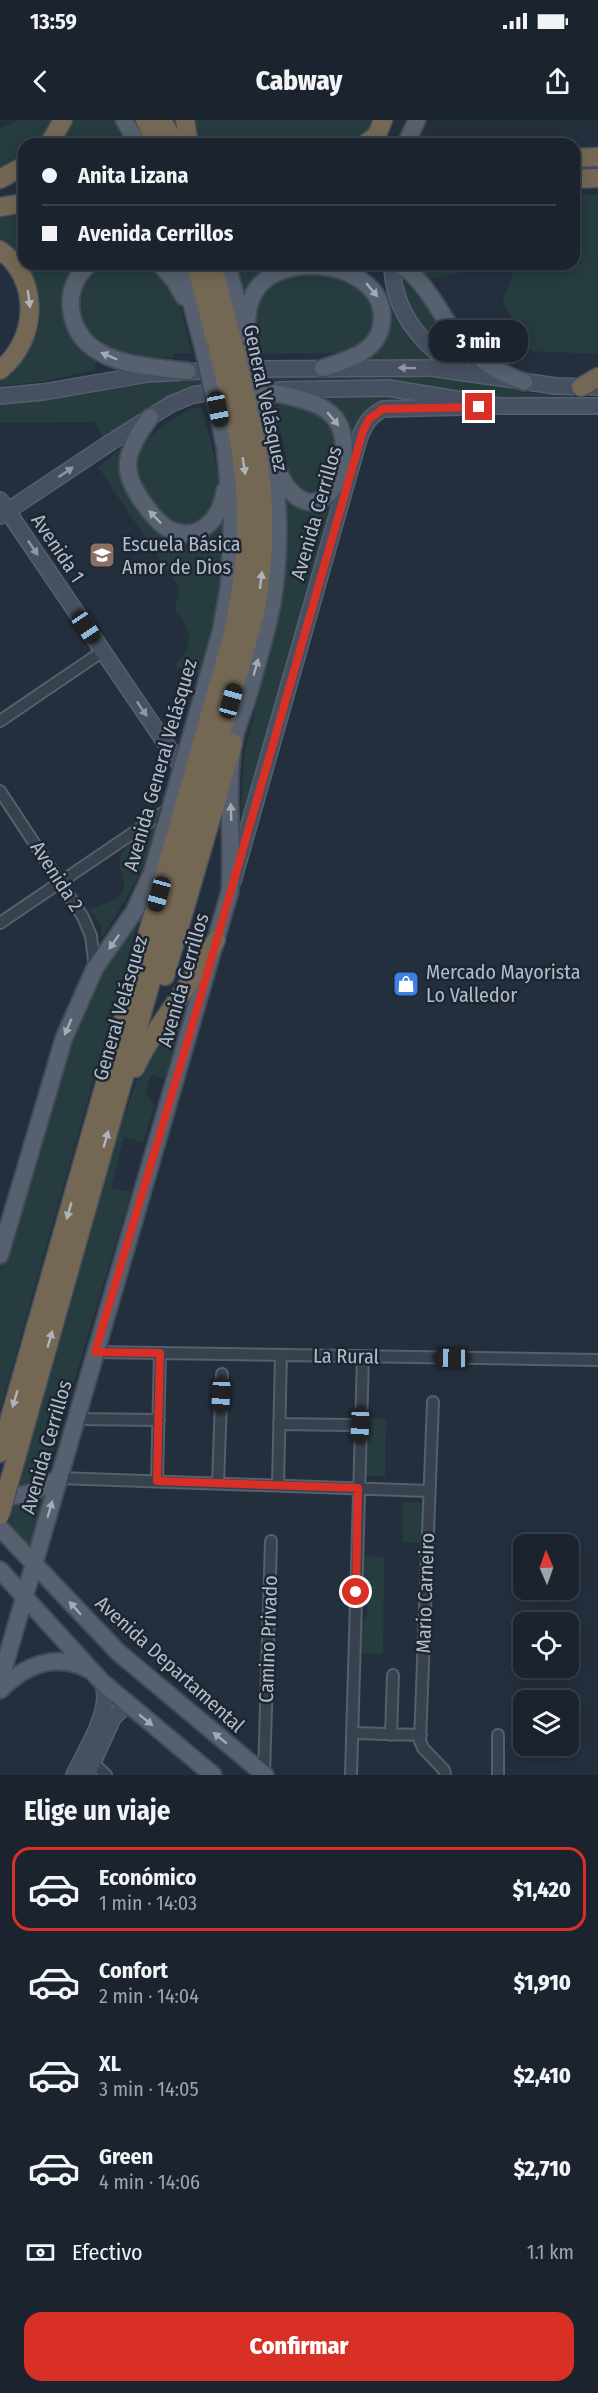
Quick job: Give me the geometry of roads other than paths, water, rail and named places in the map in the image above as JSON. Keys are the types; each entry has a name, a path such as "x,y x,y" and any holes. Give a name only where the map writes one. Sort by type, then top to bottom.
{"highway":[{"path":"52,138 63,120"},
{"path":"145,120 154,138"},
{"path":"162,120 172,138"},
{"path":"185,120 188,138"},
{"path":"373,138 377,135 383,120"},
{"path":"580,158 598,157"},
{"path":"0,179 18,169"},
{"path":"580,179 598,178"},
{"path":"0,185 18,182"},
{"path":"0,207 18,204"},
{"path":"0,250 12,262 24,281 30,309 30,319 24,340 0,370"},
{"name":"General Velásquez","path":"199,270 231,347"},
{"name":"General Velásquez","path":"0,1453 232,637 241,593 247,541 247,506 240,408 231,347 213,270"},
{"path":"589,387 598,377"},
{"name":"General Velásquez","path":"0,1515 255,614 262,567 264,518 258,452 240,408"},
{"path":"145,1047 233,743"},
{"path":"115,1048 152,873"},
{"path":"116,1105 145,1047 196,975 216,940"}],"main road":[{"path":"124,120 134,138"},
{"path":"176,120 186,138"},
{"path":"409,138 419,120"},
{"path":"417,138 419,120"},
{"path":"84,270 74,284 71,293 73,321 81,336 96,350 114,359 187,371"},
{"path":"165,270 174,280 197,324"},
{"name":"Avenida General Velásquez","path":"183,270 197,324 231,347"},
{"name":"Avenida General Velásquez","path":"227,270 231,347 240,408 273,452 278,518 274,592 263,643 233,743 230,776 232,838 230,891"},
{"path":"231,347 256,289 275,274 287,270"},
{"path":"323,368 358,355 375,342 381,329 381,307 372,288 353,275 338,270"},
{"path":"395,270 392,279 398,298 415,331 432,349 465,372"},
{"path":"404,270 422,284 453,330 470,350 491,366 524,382"},
{"path":"0,396 187,371 323,368 430,368 524,382 589,387"},
{"path":"3,509 171,404 193,395 223,390 388,388 499,406 598,406"},
{"path":"261,390 323,408 336,419 343,436 341,465 333,489 322,498 312,501 301,500 288,490 273,452"},
{"name":"Avenida Cerrillos","path":"0,1682 359,439 366,424 377,412 390,408 499,406"},
{"name":"Avenida General Velásquez","path":"0,1255 64,1038 95,968 134,912 152,873 173,807 221,631 229,586 232,519 225,447 240,408"},
{"path":"150,417 131,448 129,474 133,486 148,510 160,523 172,530 185,533 199,530 210,524 219,513 225,492 225,447"},
{"name":"Avenida 1","path":"3,509 183,769"},
{"path":"0,1493 13,1496 26,1495 59,1478"},
{"name":"Avenida Departamental","path":"0,1528 118,1652 265,1774"},
{"path":"0,1570 96,1677 213,1775"},
{"path":"0,1690 21,1672 43,1663 68,1662 96,1677 106,1697 104,1710 74,1775"},
{"path":"90,1769 113,1718 127,1704"}],"street":[{"path":"0,721 103,651"},
{"name":"Avenida 2","path":"0,791 62,882 89,928 95,968"},
{"path":"0,923 173,807"},
{"name":"La Rural","path":"95,1352 598,1360"},
{"path":"157,1481 160,1353"},
{"path":"278,1485 281,1355"},
{"path":"351,1775 363,1356"},
{"path":"218,1483 222,1374"},
{"name":"Mario Carneiro","path":"421,1735 433,1402"},
{"path":"76,1419 159,1420"},
{"path":"279,1424 349,1425"},
{"path":"59,1478 429,1491"},
{"name":"Camino Privado","path":"265,1774 271,1540"},
{"path":"391,1735 393,1675"},
{"path":"352,1733 421,1735 421,1745 444,1770 445,1775"},
{"path":"498,1735 498,1775"},
{"path":"90,1769 106,1775"}],"place":[{"name":"Escuela Básica Amor de Dios","path":"102,555"},
{"name":"Mercado Mayorista Lo Valledor","path":"406,984"}]}
